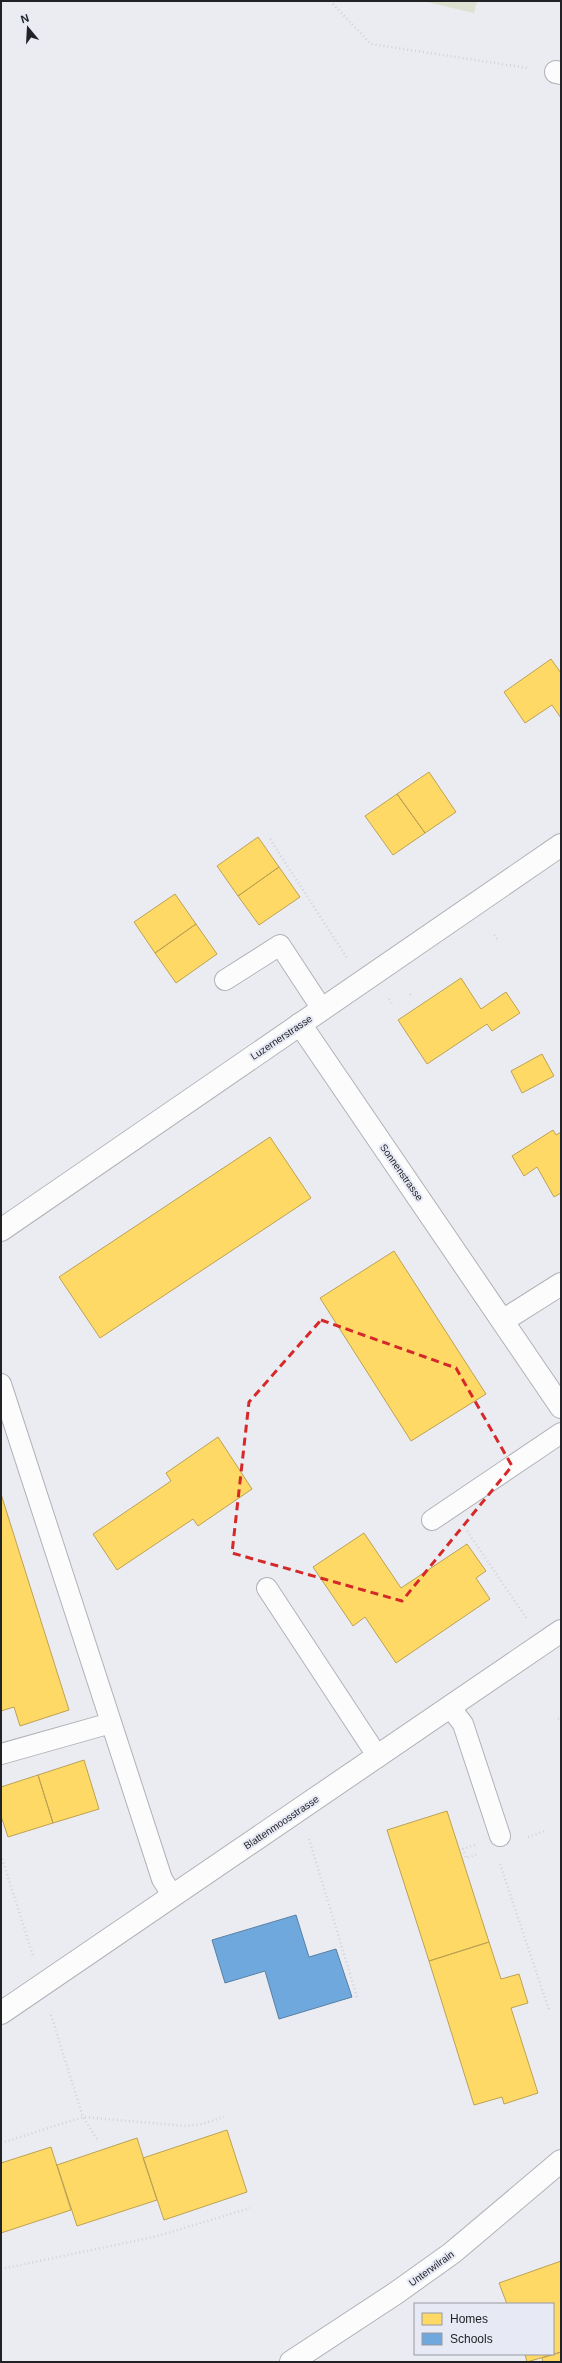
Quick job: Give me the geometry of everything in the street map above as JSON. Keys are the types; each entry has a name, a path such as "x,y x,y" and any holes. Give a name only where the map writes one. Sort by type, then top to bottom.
{"street":[{"name":"Luzernerstrasse","path":"1,1230 561,845"},
{"name":"Sonnenstrasse","path":"300,1024 504,1320 561,1407"},
{"path":"504,1320 561,1284"},
{"name":"Blattenmoosstrasse","path":"1,2013 561,1631"},
{"name":"Unterwilrain","path":"291,2362 396,2293 452,2253 561,2161"}],"lane":[{"path":"225,980 280,945 322,1009"},
{"path":"1,1384 162,1879 172,1895"},
{"path":"432,1520 561,1433"},
{"path":"267,1588 378,1757"},
{"path":"450,1707 463,1724 500,1836"},
{"path":"1,1754 111,1722"}],"path":[{"path":"330,1 371,44 559,73"},
{"path":"270,839 347,959"},
{"path":"494,935 497,939"},
{"path":"451,1508 528,1622"},
{"path":"309,1838 357,1997"},
{"path":"1,1856 34,1958"},
{"path":"500,1863 549,2010"},
{"path":"50,2014 83,2117 97,2139"},
{"path":"1,2143 83,2117 186,2126 202,2124 224,2117"},
{"path":"1,2269 158,2236 250,2208"}],"highlighted area":[{"path":"321,1320 456,1368 512,1466 402,1601 232,1553 249,1402"}],"green space":[{"path":"422,1 477,1 474,13"}],"building: Homes":[{"path":"551,659 561,673 561,718 552,705 525,723 504,692"},
{"path":"429,772 456,812 425,833 397,794"},
{"path":"397,794 425,833 393,855 365,816"},
{"path":"258,837 279,867 238,896 217,866"},
{"path":"279,867 300,897 259,925 238,896"},
{"path":"175,894 196,924 155,953 134,922"},
{"path":"196,924 217,954 176,983 155,953"},
{"path":"461,978 481,1009 506,992 520,1013 492,1031 487,1024 427,1064 398,1020"},
{"path":"542,1054 554,1076 522,1093 511,1071"},
{"path":"553,1130 556,1135 561,1132 561,1193 554,1197 537,1167 524,1176 512,1156"},
{"path":"270,1137 311,1198 100,1338 59,1277"},
{"path":"394,1251 486,1394 411,1441 320,1298"},
{"path":"218,1437 252,1489 198,1526 193,1519 117,1570 93,1534 171,1481 166,1473"},
{"path":"1,1494 69,1710 20,1726 14,1707 1,1711"},
{"path":"364,1533 401,1588 467,1544 486,1571 476,1578 490,1599 396,1663 365,1617 353,1626 313,1567"},
{"path":"84,1760 99,1809 53,1823 38,1775"},
{"path":"38,1775 53,1823 8,1837 1,1816 1,1787"},
{"path":"447,1811 489,1942 429,1961 387,1830"},
{"path":"489,1942 501,1979 519,1974 528,2003 511,2008 538,2093 504,2104 502,2097 474,2105 429,1961"},
{"path":"227,2130 247,2192 164,2220 143,2158"},
{"path":"137,2138 157,2200 77,2226 57,2165"},
{"path":"51,2147 71,2210 1,2233 1,2163"},
{"path":"561,2261 561,2352 554,2354 554,2303 507,2303 499,2283"},
{"path":"561,2352 561,2362 543,2362 542,2358"},
{"path":"525,2355 551,2355 527,2362"}],"building: Schools":[{"path":"296,1915 309,1957 336,1949 352,1997 279,2019 265,1971 225,1983 212,1940"}]}
